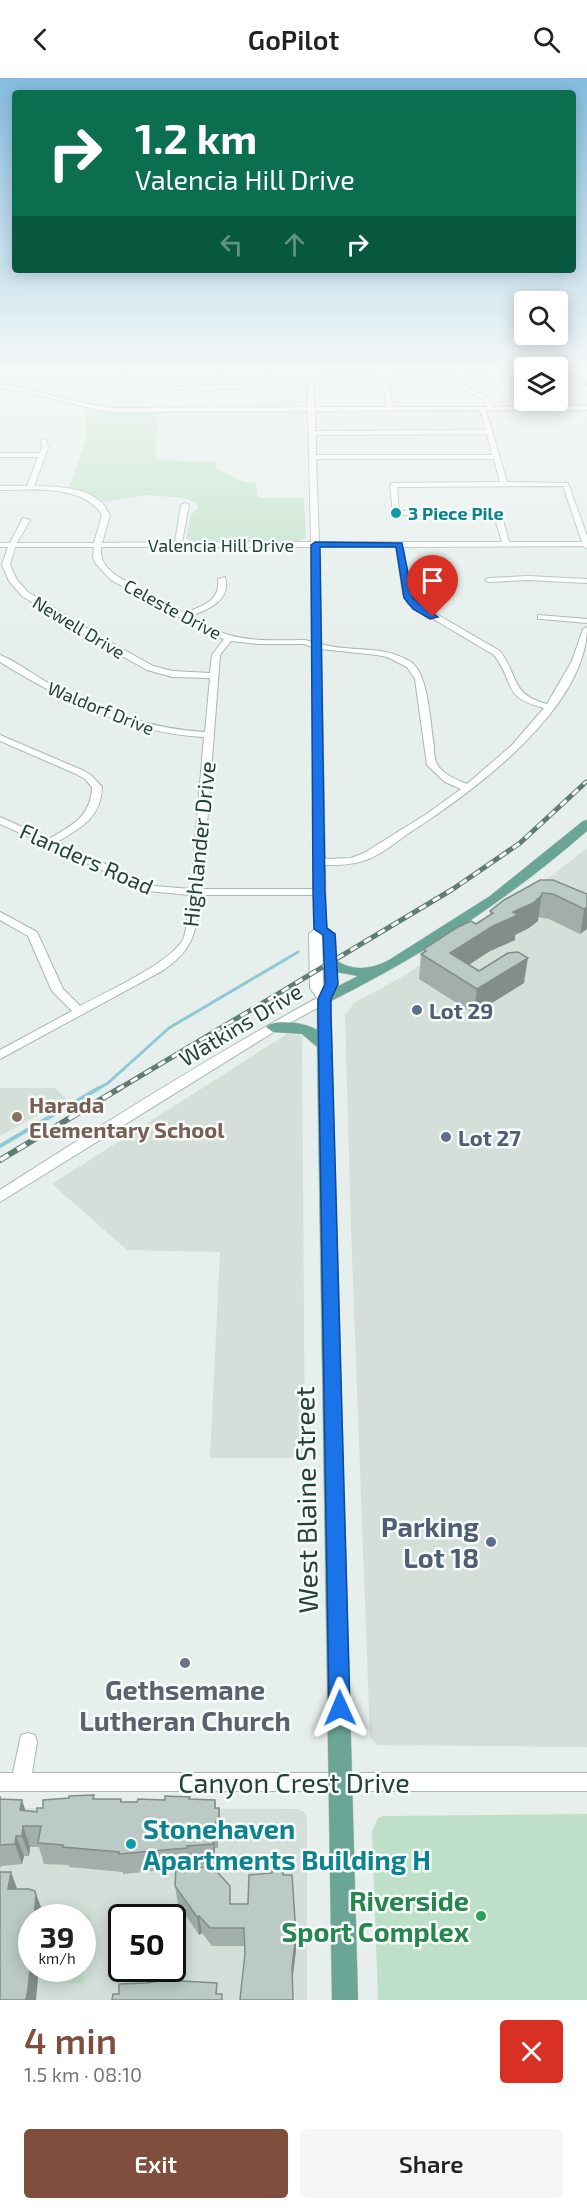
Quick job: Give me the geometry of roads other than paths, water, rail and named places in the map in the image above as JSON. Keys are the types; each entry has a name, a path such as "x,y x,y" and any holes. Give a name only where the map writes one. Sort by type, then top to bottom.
{"main road":[{"name":"Watkins Drive","path":"324,999 379,970 505,891 553,855 587,824"},
{"path":"331,963 336,968 347,971 379,970"},
{"name":"West Blaine Street","path":"324,999 345,2000"},
{"path":"273,1027 306,1029 325,1045"}],"street":[{"path":"29,489 42,456"},
{"path":"313,457 496,457 504,484"},
{"name":"West Blaine Street","path":"313,457 318,862 321,929"},
{"path":"506,544 497,513 396,513 393,484 566,484 587,545"},
{"path":"0,488 58,489 77,493 101,507 106,515 98,544"},
{"path":"178,545 185,505"},
{"name":"Newell Drive","path":"26,520 12,545 6,565 18,588 34,602 150,668 182,675 215,676"},
{"name":"Celeste Drive","path":"98,544 98,562 107,573 183,616 229,638 258,642 305,642 328,649 377,652 410,665 419,679 432,765 448,780 468,788"},
{"path":"399,544 407,594 411,602 496,653 507,665 517,695 527,701 549,707"},
{"name":"Valencia Hill Drive","path":"0,545 587,545"},
{"path":"489,580 528,578 587,581"},
{"path":"183,616 216,600 223,588 222,579"},
{"path":"542,617 587,621"},
{"path":"318,862 356,860 370,854 468,788 519,742 549,707 579,654 587,629"},
{"name":"Highlander Drive","path":"0,1055 158,968 182,949 189,937 196,892 216,655 229,638"},
{"name":"Waldorf Drive","path":"0,658 42,685 143,726 172,734 209,735"},
{"path":"0,669 10,665"},
{"path":"0,738 79,772 97,787 98,799 92,813 84,821 49,843"},
{"name":"Flanders Road","path":"0,820 152,889 196,892 319,892"},
{"path":"0,915 33,934 58,991 79,1011"},
{"name":"West Blaine Street","path":"321,929 329,934 332,984 324,999 316,988 315,934 321,929"},
{"name":"Watkins Drive","path":"0,1197 78,1146 273,1027 324,999"},
{"path":"21,1782 28,1742"},
{"name":"Canyon Crest Drive","path":"0,1782 587,1782"}],"waterway":[{"path":"96,1090 108,1083 169,1028 298,952"},
{"path":"0,1146 99,1088"}],"railway":[{"path":"583,784 587,781"},
{"path":"117,1090 453,889 520,843 585,783"},
{"path":"0,1160 120,1088"}],"place":[{"name":"3 Piece Pile","path":"396,513"},
{"name":"Lot 29","path":"417,1010"},
{"name":"Harada Elementary School","path":"17,1117"},
{"name":"Lot 27","path":"446,1137"},
{"name":"Parking Lot 18","path":"491,1542"},
{"name":"Gethsemane Lutheran Church","path":"185,1663"},
{"name":"Stonehaven Apartments Building H","path":"131,1844"},
{"name":"Riverside Sport Complex","path":"481,1916"}]}
